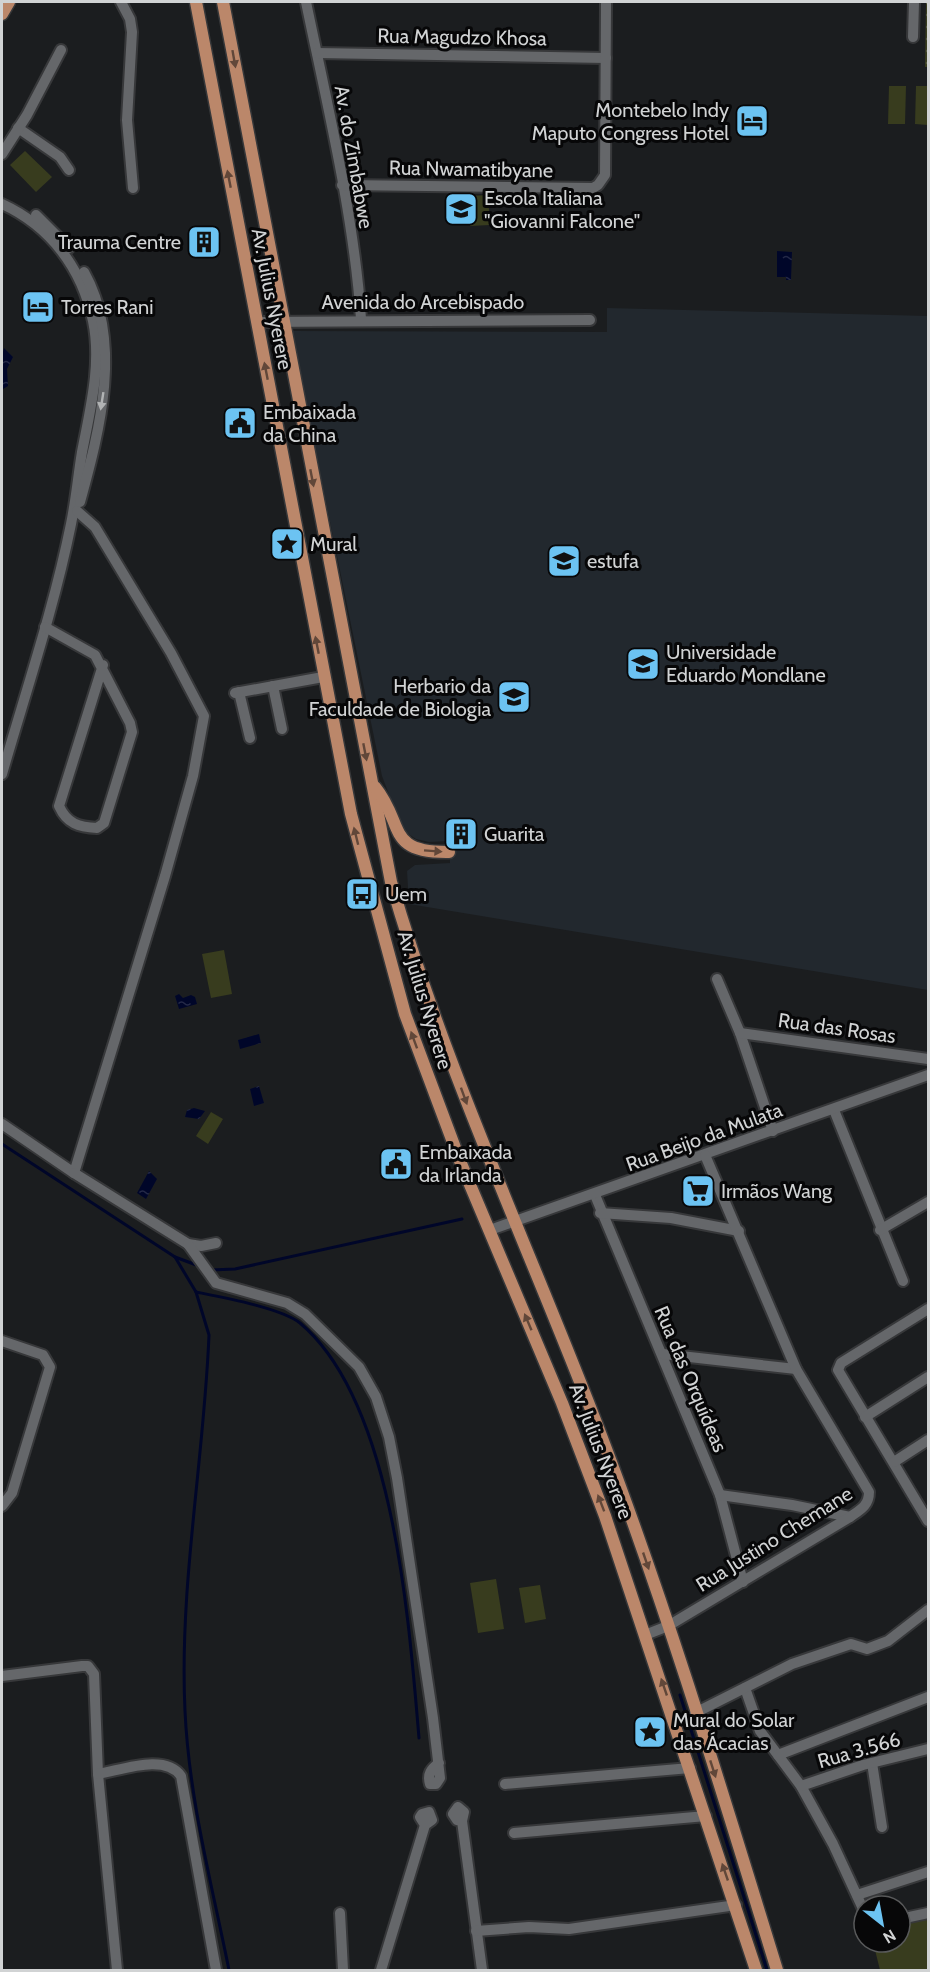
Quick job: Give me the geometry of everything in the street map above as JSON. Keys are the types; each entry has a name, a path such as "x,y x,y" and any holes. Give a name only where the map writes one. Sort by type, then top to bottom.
{"main road":[{"path":"2,14 9,2"},
{"name":"Av. Julius Nyerere","path":"196,2 323,677 351,814 411,1032 460,1161 562,1403 605,1515 756,1970"},
{"name":"Av. Julius Nyerere","path":"223,2 387,866 404,927 485,1153 516,1223 606,1447 668,1626 777,1971"},
{"path":"371,782 380,794 399,836 406,843 416,849 449,852"}],"street":[{"path":"121,2 130,19 132,32 127,120 133,188"},
{"name":"Av. do Zimbabwe","path":"306,2 342,185 359,292 361,319"},
{"path":"606,2 606,58"},
{"path":"913,37 914,2"},
{"path":"2,154 6,137 18,128 61,50"},
{"name":"Rua Magudzo Khosa","path":"317,53 606,58"},
{"name":"Rua Nwamatibyane","path":"342,185 592,188 598,185 605,175 606,58"},
{"path":"18,128 60,157 69,170"},
{"path":"2,196 39,217 66,243 90,283 102,319 105,341 104,387 93,452 72,522"},
{"path":"2,204 33,222 60,248 83,285 94,322 96,363 72,522 45,627 2,774"},
{"name":"Avenida do Arcebispado","path":"257,322 361,319 590,320"},
{"path":"74,1173 165,876 193,776 204,716 171,653 95,527 77,511"},
{"path":"45,627 86,649 103,665 123,706 132,732 104,823 97,828 83,828 72,824 63,816 59,806 103,665"},
{"path":"250,738 237,692 323,677"},
{"path":"273,686 282,729"},
{"path":"717,979 740,1033 773,1131"},
{"name":"Rua das Rosas","path":"740,1033 928,1059"},
{"name":"Rua Beijo da Mulata","path":"490,1230 516,1223 928,1075"},
{"path":"834,1110 880,1230 903,1281"},
{"path":"2,1124 74,1173 188,1244 201,1246 216,1243"},
{"path":"60,1163 74,1159 83,1148"},
{"name":"Rua Justino Chemane","path":"645,1635 668,1626 850,1517 866,1506 868,1492 796,1369 705,1155"},
{"name":"Rua das Orquídeas","path":"595,1195 600,1213 663,1354 720,1495 742,1582"},
{"path":"880,1230 928,1202"},
{"path":"600,1213 671,1218 739,1232"},
{"path":"188,1244 194,1256 216,1283 287,1303 305,1314 359,1367 376,1397 389,1437 397,1478 439,1763"},
{"path":"927,1513 865,1417 838,1370 841,1363 928,1309"},
{"path":"2,1341 43,1355 50,1367 12,1493 2,1506"},
{"path":"663,1354 796,1369"},
{"path":"865,1417 928,1377"},
{"path":"894,1462 928,1440"},
{"path":"720,1495 792,1505 850,1517"},
{"path":"695,1713 792,1664 851,1644 867,1649 878,1645 903,1630 928,1610"},
{"path":"2,1676 82,1666 92,1669 98,1774 117,1971"},
{"path":"745,1688 760,1731 801,1786 833,1844 857,1894"},
{"path":"778,1755 928,1697"},
{"name":"Rua 3.566","path":"801,1786 872,1763 928,1749"},
{"path":"98,1774 162,1763 176,1768 181,1776 216,1971"},
{"path":"872,1763 882,1827"},
{"path":"505,1785 690,1768"},
{"path":"514,1833 706,1816"},
{"path":"462,1821 482,1971"},
{"path":"381,1971 425,1825"},
{"path":"860,1894 928,1872"},
{"path":"476,1931 529,1927 569,1929 736,1905"},
{"path":"340,1913 343,1971"},
{"path":"912,1916 928,1913"}],"shaded area":[{"name":"Universidade Eduardo Mondlane","path":"607,308 928,316 928,990 409,904 407,871 415,865 450,863 449,841 429,842 416,839 407,833 401,826 382,776 291,331 607,332"}],"green space":[{"path":"926,2 928,2 928,67 925,67"},
{"path":"889,86 906,86 905,124 888,124"},
{"path":"916,86 928,86 928,125 915,124"},
{"path":"25,151 52,177 36,192 10,165"},
{"path":"488,195 490,225 470,226 469,196"},
{"path":"224,950 232,994 211,998 202,954"},
{"path":"211,1112 223,1119 208,1144 196,1136"},
{"path":"496,1579 504,1629 478,1633 470,1583"},
{"path":"540,1585 546,1619 525,1623 519,1588"},
{"path":"928,1915 928,1970 880,1970 876,1954 912,1954 912,1918"}],"water":[{"path":"777,251 792,252 791,280 786,280 786,277 777,277"},
{"path":"4,348 13,357 7,369 8,386 3,389 2,355"},
{"path":"179,994 183,998 191,995 195,997 197,1004 179,1009 175,996"},
{"path":"259,1034 261,1043 240,1049 238,1040"},
{"path":"259,1086 264,1103 254,1106 250,1089"},
{"path":"194,1108 205,1111 199,1119 185,1117 187,1110"},
{"path":"149,1171 157,1179 146,1199 137,1193"}],"waterway":[{"path":"2,1144 175,1257 199,1266"},
{"path":"211,1270 235,1269 462,1219"},
{"path":"175,1257 196,1292 209,1335 189,1570 184,1664 185,1711 196,1809 229,1970"},
{"path":"196,1292 265,1308 300,1323 332,1359 357,1405 376,1458 391,1516 402,1576 419,1738"},
{"path":"680,1695 767,1970"}],"place":[{"name":"Montebelo Indy Maputo Congress Hotel","path":"752,121"},
{"name":"Escola Italiana \"Giovanni Falcone\"","path":"461,209"},
{"name":"Trauma Centre","path":"204,242"},
{"name":"Torres Rani","path":"38,307"},
{"name":"Embaixada da China","path":"240,423"},
{"name":"Mural","path":"287,544"},
{"name":"estufa","path":"564,561"},
{"name":"Universidade Eduardo Mondlane","path":"643,664"},
{"name":"Herbario da Faculdade de Biologia","path":"514,697"},
{"name":"Guarita","path":"461,834"},
{"name":"Uem","path":"362,894"},
{"name":"Embaixada da Irlanda","path":"396,1164"},
{"name":"Irmãos Wang","path":"698,1191"},
{"name":"Mural do Solar das Ácacias","path":"650,1732"}]}
